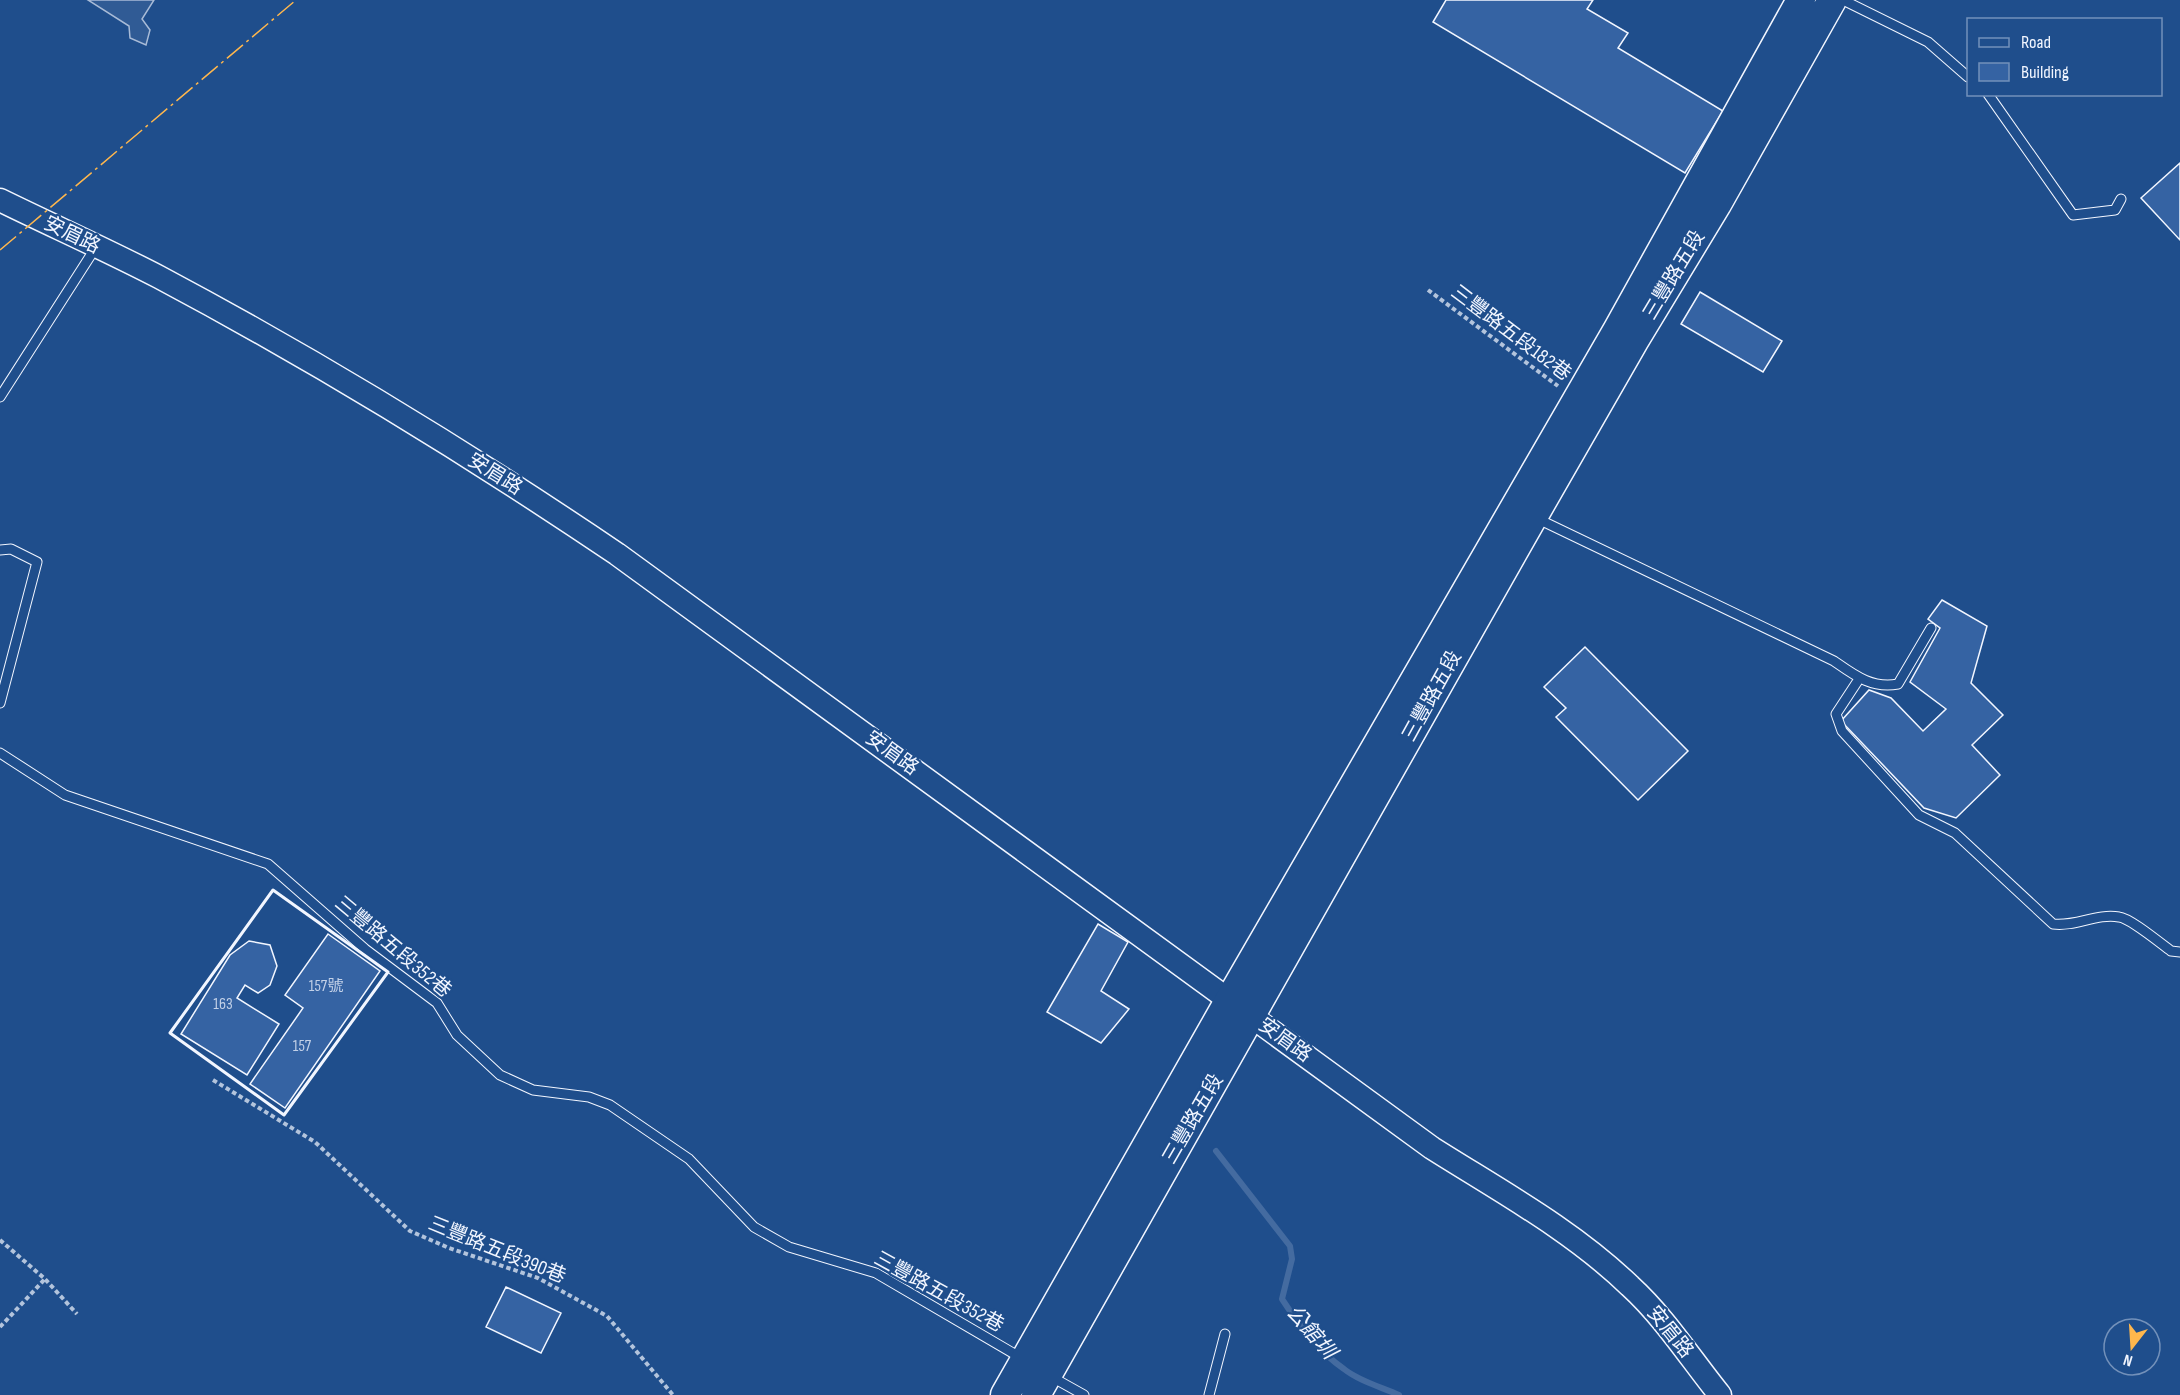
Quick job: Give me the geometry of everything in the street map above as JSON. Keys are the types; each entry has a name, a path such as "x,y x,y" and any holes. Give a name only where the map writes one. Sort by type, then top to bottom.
{"main road":[{"name":"三豐路五段","path":"1525,511 1577,400 1801,0"},
{"name":"三豐路五段","path":"1005,1395 1036,1373 1240,1008 1525,511 1634,341 1717,204 1832,0"}],"street":[{"name":"安眉路","path":"0,200 178,288 354,387 546,506 617,554 1432,1148 1563,1230 1637,1293 1660,1317 1720,1395"}],"lane":[{"path":"1843,0 1928,42 1967,76"},
{"path":"1989,96 2073,215 2115,210 2121,199"},
{"path":"0,397 96,247"},
{"path":"1525,511 1834,661 1858,679 1885,687 1898,684 1931,628"},
{"path":"0,550 11,549 37,562 0,703"},
{"path":"1858,679 1836,714 1842,731 1919,814 1955,833 2053,924 2063,925 2110,916 2122,917 2171,951 2180,952"},
{"name":"三豐路五段352巷","path":"0,753 65,795 268,864 365,949 437,1003 457,1035 500,1075 534,1090 589,1096 610,1105 689,1159 754,1227 789,1247 876,1273 1036,1373 1084,1395"},
{"path":"1209,1395 1226,1334"}],"path":[{"name":"三豐路五段182巷","path":"1428,290 1577,400"},
{"name":"三豐路五段390巷","path":"213,1080 315,1142 410,1232 449,1248 538,1278 607,1316 674,1395"},
{"path":"0,1240 45,1279 77,1314"},
{"path":"0,1328 45,1279"}],"shaded area":[{"path":"88,0 154,0 142,19 150,30 146,45 130,38 129,26"}],"building":[{"path":"1446,0 1593,0 1587,9 1628,33 1618,48 1723,111 1685,173 1433,22"},
{"path":"2180,163 2180,240 2141,198"},
{"path":"1700,292 1782,341 1763,372 1681,324"},
{"path":"1942,600 1987,626 1971,683 2003,715 1972,745 2000,775 1956,818 1924,808 1841,721 1869,690 1891,698 1923,731 1946,709 1910,682 1940,628 1928,619"},
{"path":"1585,647 1688,751 1638,800 1556,717 1566,708 1544,687"},
{"path":"1098,924 1128,942 1101,991 1129,1009 1101,1043 1047,1012"},
{"path":"328,934 380,971 285,1108 250,1084 303,1008 285,995"},
{"path":"249,941 270,945 277,966 270,985 258,993 245,985 237,998 279,1024 247,1075 181,1034 230,955"},
{"path":"506,1287 561,1313 541,1353 486,1327"}],"waterway":[{"name":"公館圳","path":"1216,1151 1290,1246 1292,1259 1282,1299 1302,1328 1317,1346 1350,1373 1399,1395"}],"wall":[{"path":"273,890 388,972 284,1115 170,1033 273,890"}],"power":[{"path":"0,250 296,0"}]}
